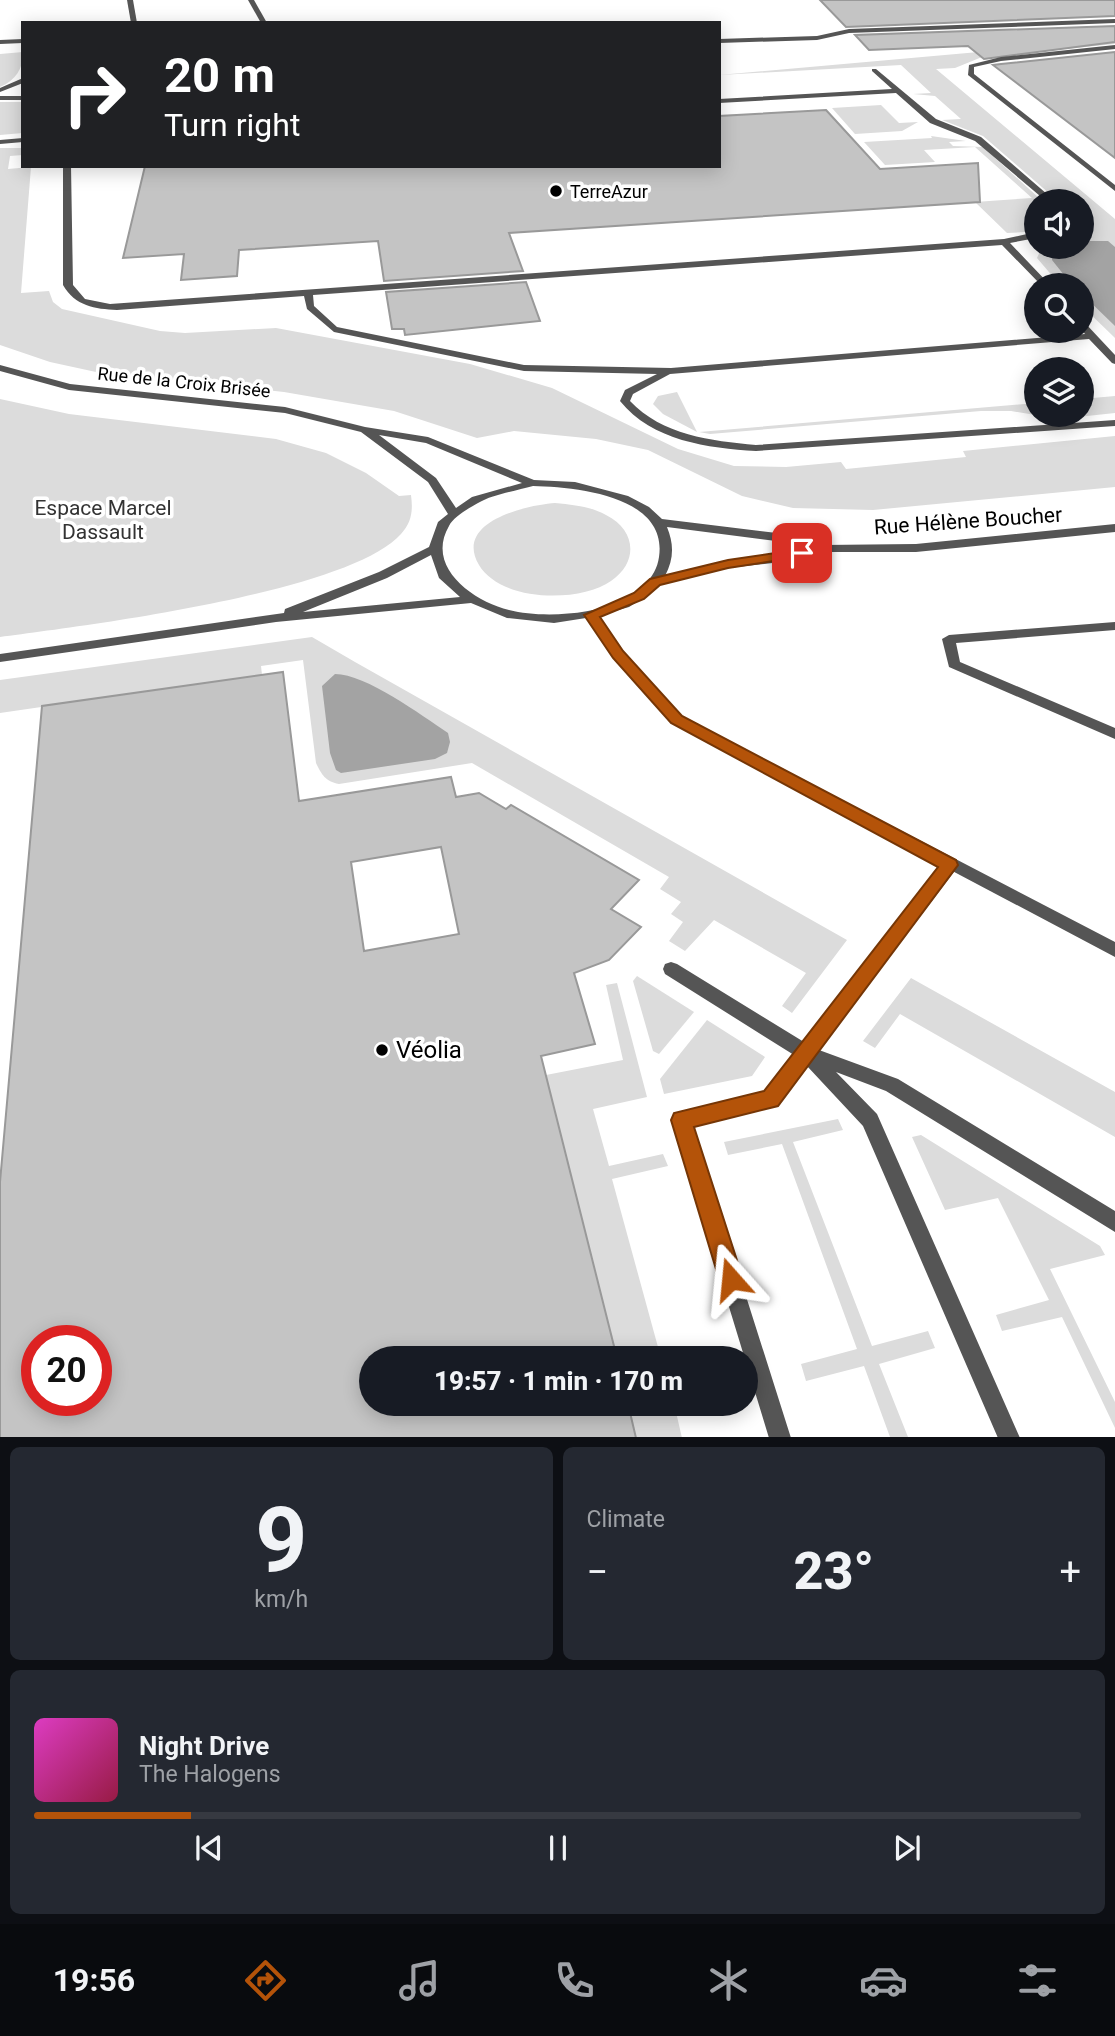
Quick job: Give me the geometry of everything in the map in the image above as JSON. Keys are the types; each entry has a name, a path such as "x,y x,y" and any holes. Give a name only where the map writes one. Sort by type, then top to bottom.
{"street":[{"path":"130,0 134,21"},
{"path":"251,0 263,21"},
{"path":"721,41 817,38 849,31 988,28 1115,21"},
{"path":"0,43 21,41"},
{"path":"1115,47 1001,59 971,66 971,75 1115,189"},
{"path":"874,70 933,121 978,139 1037,189"},
{"path":"0,90 21,81"},
{"path":"721,101 898,91"},
{"path":"0,98 21,98"},
{"path":"0,142 21,140"},
{"path":"67,168 68,285 71,294 91,305 117,307 1003,242 1024,238"},
{"path":"1003,242 1034,273"},
{"path":"308,295 310,307 334,328 524,368 671,371 1024,342"},
{"path":"1094,340 1115,361"},
{"name":"Rue de la Croix Brisée","path":"0,369 69,387 285,410 365,430 428,440 533,483"},
{"path":"671,371 629,392 625,401 632,411 670,432 730,447 757,448 1115,423"},
{"name":"Rue de la Croix Brisée","path":"365,430 432,480 453,513"},
{"path":"276,618 383,575 434,549 438,533 453,513 482,496 533,483 587,486 635,503 657,522 663,533 667,550 664,566 655,582"},
{"name":"Rue Hélène Boucher","path":"657,522 785,538 824,548"},
{"name":"Rue Hélène Boucher","path":"434,549 436,565 444,580 469,600 526,618 570,619 618,607 639,596 655,582 728,564 824,548 916,548 1115,528"},
{"path":"0,658 276,618 469,600"},
{"path":"591,615 618,655 676,719 1115,950"},
{"path":"1115,626 948,639 954,664 1115,734"},
{"path":"780,1437 681,1120 771,1099 950,865"},
{"path":"671,969 807,1053 892,1085 1115,1222"},
{"path":"807,1053 870,1120 1009,1437"}],"green space":[{"path":"1115,40 1115,44 982,57 955,68 936,69 1079,189 1044,189 983,136 942,120 961,119 935,96 913,94 931,93 901,65 721,75"},
{"path":"21,52 18,73 0,87 0,54"},
{"path":"0,102 21,102 21,133 0,135"},
{"path":"881,105 899,123 918,122 902,131 855,134 832,108"},
{"path":"931,136 966,141 949,142 953,146 983,147 1029,189 1024,191 975,147 924,150 935,162 885,165 864,142 932,138"},
{"path":"0,148 21,148 21,155 10,156 8,169 31,168 21,293 49,291 53,302 62,309 160,331 185,333 276,328 470,364 552,388 678,449 734,466 786,467 841,462 846,469 966,457 963,451 1115,436 1115,487 873,510 793,508 742,496 648,450 596,439 514,431 477,438 394,411 284,392 96,372 50,362 0,345"},
{"path":"1024,199 1024,232 1007,233 975,202"},
{"path":"1094,201 1115,219 1115,338 1094,318 1094,273 1050,273 1038,259 1094,259"},
{"path":"677,392 697,432 663,414 653,404 658,396"},
{"path":"1115,396 1115,413 1094,415 1094,398"},
{"name":"Espace Marcel Dassault","path":"0,399 69,414 276,439 326,453 366,473 399,496 411,495 410,520 401,534 372,555 328,573 273,590 150,615 0,637"},
{"path":"1024,404 1024,413 981,411 710,434 699,432"},
{"path":"555,503 581,506 616,521 628,537 630,546 630,556 620,573 597,588 561,595 522,592 490,577 479,565 474,550 476,537 497,518 528,507"},
{"path":"312,637 847,940 792,1013 782,1006 806,973 714,920 685,951 669,941 683,922 671,914 681,902 660,889 669,877 472,763 339,784 330,781 316,763 303,660 261,666 262,675 0,713 0,680"},
{"path":"637,976 694,1012 659,1054 653,1051 633,981"},
{"path":"911,978 1115,1092 1115,1137 900,1014 875,1048 863,1041"},
{"path":"617,983 647,1097 593,1109 609,1166 663,1154 668,1166 612,1179 658,1346 614,1346 546,1075 623,1060 606,985"},
{"path":"707,1020 765,1057 752,1076 664,1094 660,1079"},
{"path":"838,1119 843,1130 793,1142 872,1346 928,1331 935,1348 879,1364 908,1437 890,1437 864,1366 806,1381 801,1364 857,1349 782,1144 728,1155 724,1142"},
{"path":"921,1135 1100,1246 1105,1255 1050,1269 1115,1402 1115,1428 1062,1317 1002,1331 996,1315 1049,1300 998,1198 945,1210 912,1137"},
{"path":"631,1416 677,1416 682,1437 636,1437"}],"shaded area":[{"path":"1094,241 1108,241 1115,247 1115,326 1094,306 1094,273 1062,273 1052,260 1094,259"},
{"path":"335,674 348,676 377,688 448,733 450,742 447,753 435,759 341,773 336,770 330,753 322,686"}],"building":[{"path":"820,0 1115,0 1115,16 846,27"},
{"path":"1115,26 1115,42 984,59 968,46 869,50 855,35"},
{"path":"1115,52 1115,158 993,65 1001,64"},
{"name":"TerreAzur","path":"826,110 880,169 978,163 980,202 509,233 523,271 384,281 378,241 239,250 237,276 181,280 184,254 123,258 145,168 721,168 721,116"},
{"path":"526,282 540,321 405,335 404,329 392,329 386,292"},
{"name":"Véolia","path":"283,672 299,801 451,777 456,797 479,793 506,809 511,805 639,880 611,909 641,927 609,960 574,973 595,1044 541,1056 614,1346 359,1346 359,1416 631,1416 636,1437 0,1437 0,1182 42,706","holes":["441,847 459,934 364,951 351,862"]}],"place":[{"name":"TerreAzur","path":"556,191"},
{"name":"Véolia","path":"382,1050"}],"route":[{"path":"731,1279 681,1120 771,1099 950,865 676,719 618,655 591,615 618,607 639,596 655,582 728,564 802,553"}]}
